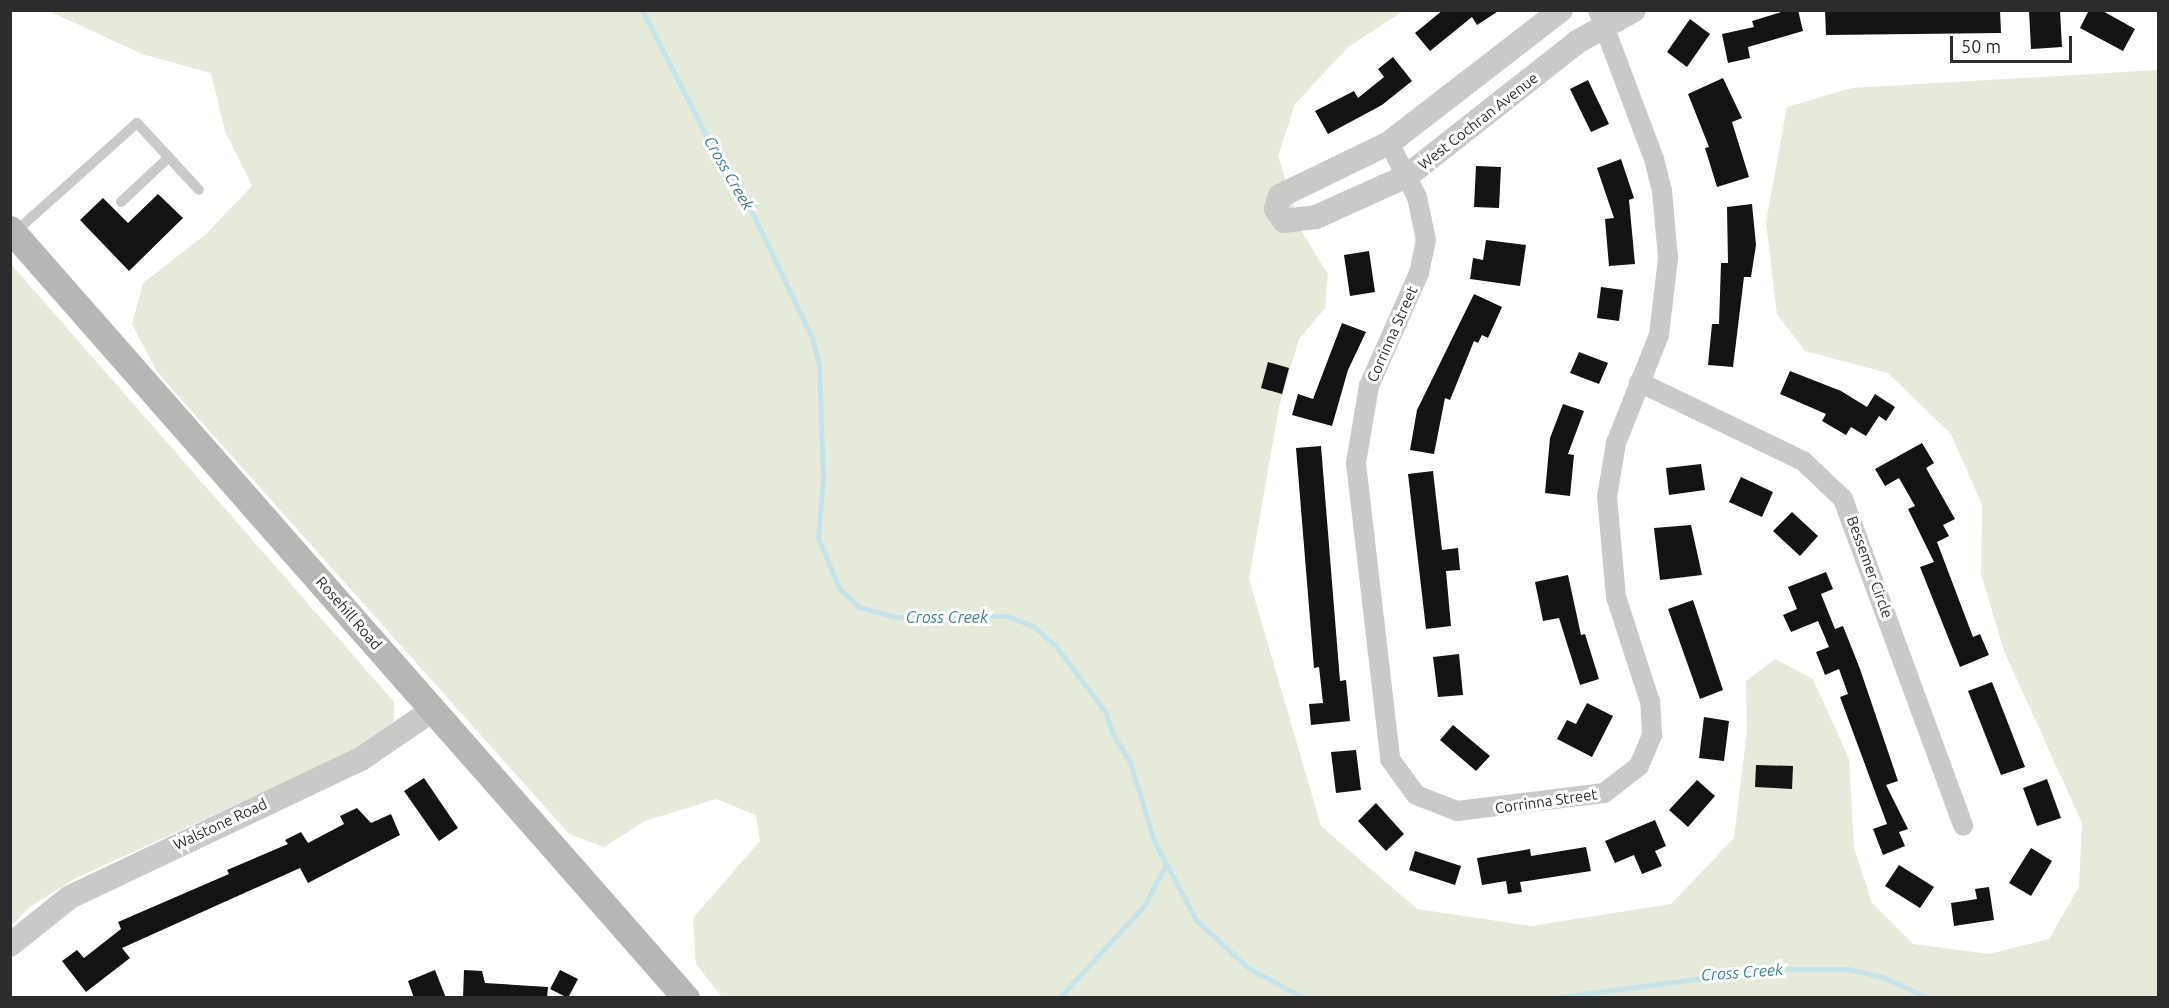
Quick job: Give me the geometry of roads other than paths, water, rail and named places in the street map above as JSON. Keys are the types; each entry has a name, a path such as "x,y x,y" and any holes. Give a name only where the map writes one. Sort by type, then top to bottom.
{"main road":[{"name":"Rosehill Road","path":"12,231 686,998"}],"street":[{"name":"West Cochran Avenue","path":"1561,10 1389,143 1280,196 1276,209 1284,221 1316,217 1407,176 1601,18 1634,10"},
{"name":"Corrinna Street","path":"1389,143 1407,176 1424,218 1422,262 1369,386 1356,463 1390,759 1408,787 1435,806 1468,812 1593,796 1624,782 1645,756 1653,713 1616,597 1607,531 1616,442 1661,324 1667,224 1654,159 1601,18"},
{"name":"Bessemer Circle","path":"1639,382 1803,461 1843,499 1964,826"},
{"name":"Walstone Road","path":"10,945 70,897 361,759 434,709"}],"lane":[{"path":"12,231 137,123 199,190"},
{"path":"121,202 169,157"}],"waterway":[{"name":"Cross Creek","path":"642,10 708,139 751,210 812,338 819,364 823,478 818,538 839,588 859,607 897,617 1008,616 1033,626 1055,645 1106,713 1112,733 1130,762 1154,841 1196,920 1248,968 1304,998"},
{"path":"1059,998 1144,906 1166,864"},
{"name":"Cross Creek","path":"1553,998 1771,969 1848,969 1883,977 1928,998"}]}
